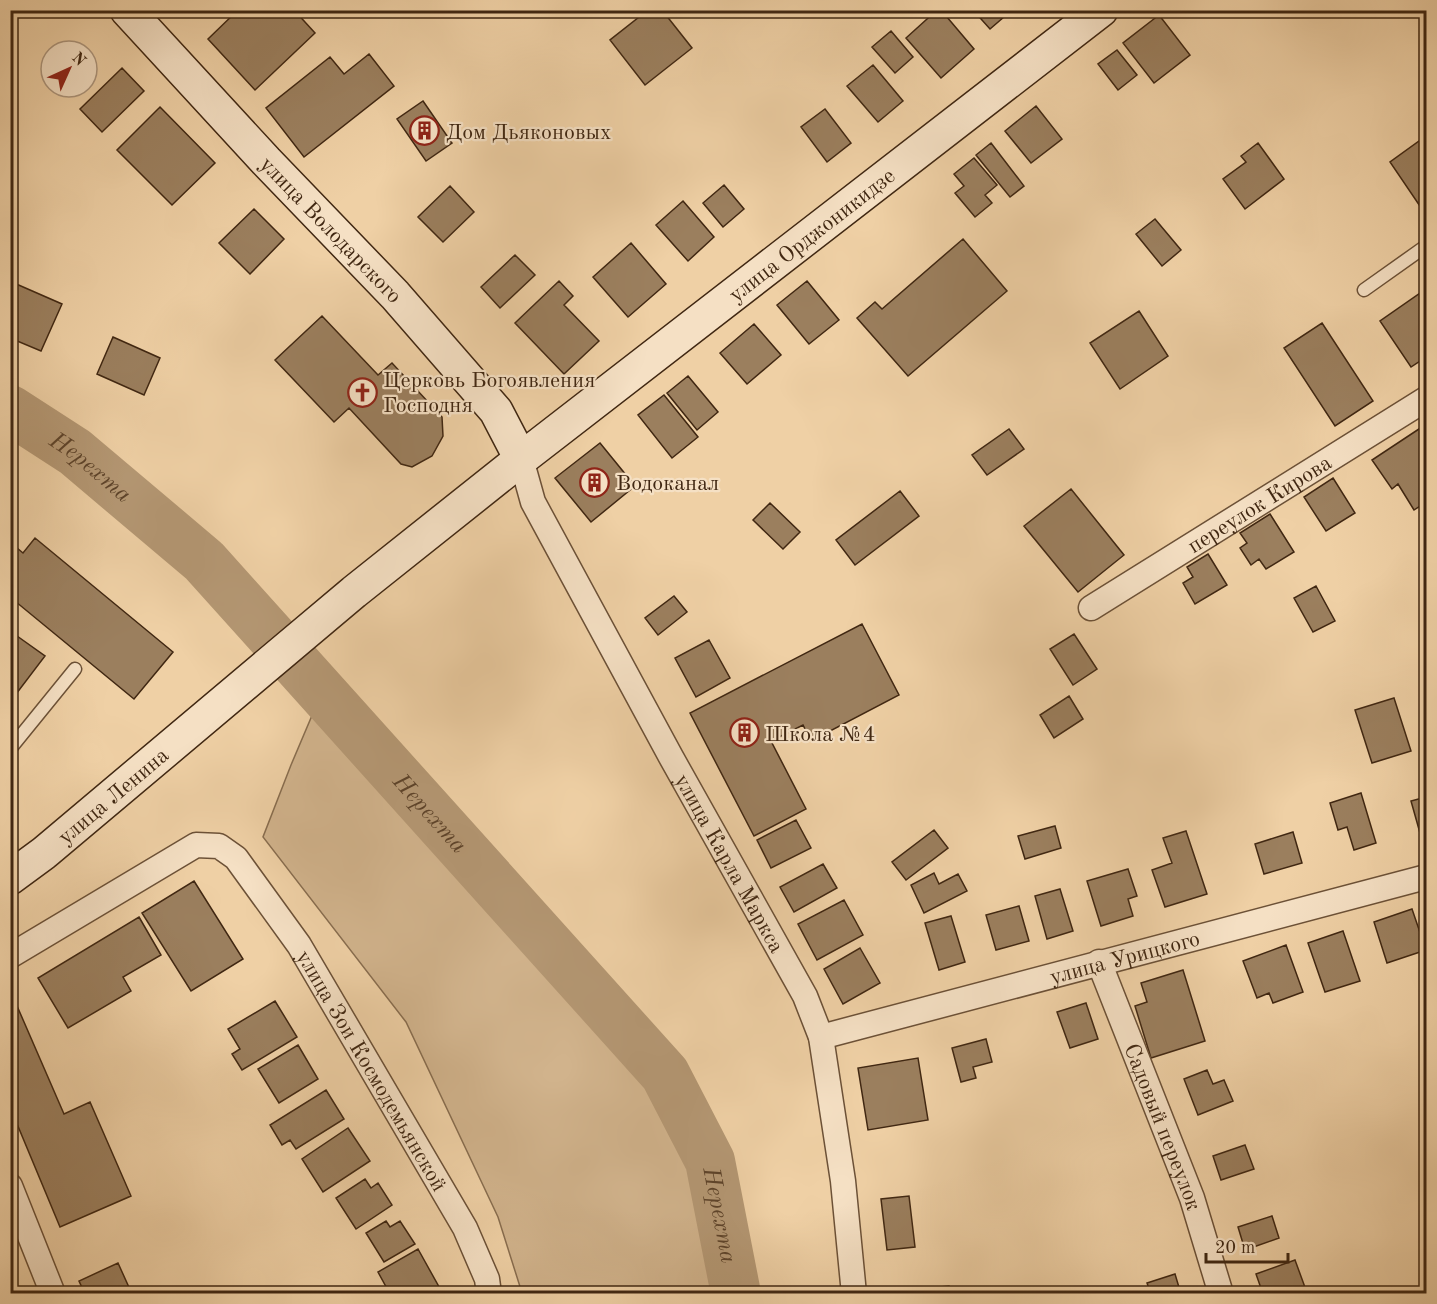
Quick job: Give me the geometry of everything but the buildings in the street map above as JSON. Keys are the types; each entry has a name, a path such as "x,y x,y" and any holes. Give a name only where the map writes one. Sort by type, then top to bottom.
{"main road":[{"name":"улица Володарского","path":"127,10 410,313 496,411 522,459"},
{"name":"улица Орджоникидзе","path":"522,459 1101,10"},
{"name":"улица Ленина","path":"10,878 44,853 354,592 522,459"}],"street":[{"name":"переулок Кирова","path":"1090,608 1426,399"},
{"name":"улица Карла Маркса","path":"522,459 533,502 671,757 806,996 820,1037 843,1181 854,1293"},
{"name":"улица Зои Космодемьянской","path":"10,956 196,844 219,846 236,858 299,945 465,1228 487,1279 489,1293"},
{"name":"улица Урицкого","path":"820,1037 1426,877"},
{"name":"Садовый переулок","path":"1099,962 1192,1198 1221,1293"},
{"path":"10,1186 53,1293"}],"lane":[{"path":"1364,290 1426,246"},
{"path":"10,749 75,669"}],"shaded area":[{"path":"322,692 665,1074 710,1161 736,1293 522,1293 498,1217 406,1022 263,837"}],"waterway":[{"name":"Нерехта","path":"10,410 75,452 204,561 665,1074 710,1161 736,1294"}],"place":[{"name":"Дом Дьяконовых","path":"425,131"},
{"name":"Церковь Богоявления Господня","path":"362,392"},
{"name":"Водоканал","path":"595,482"},
{"name":"Школа №4","path":"744,733"}]}
